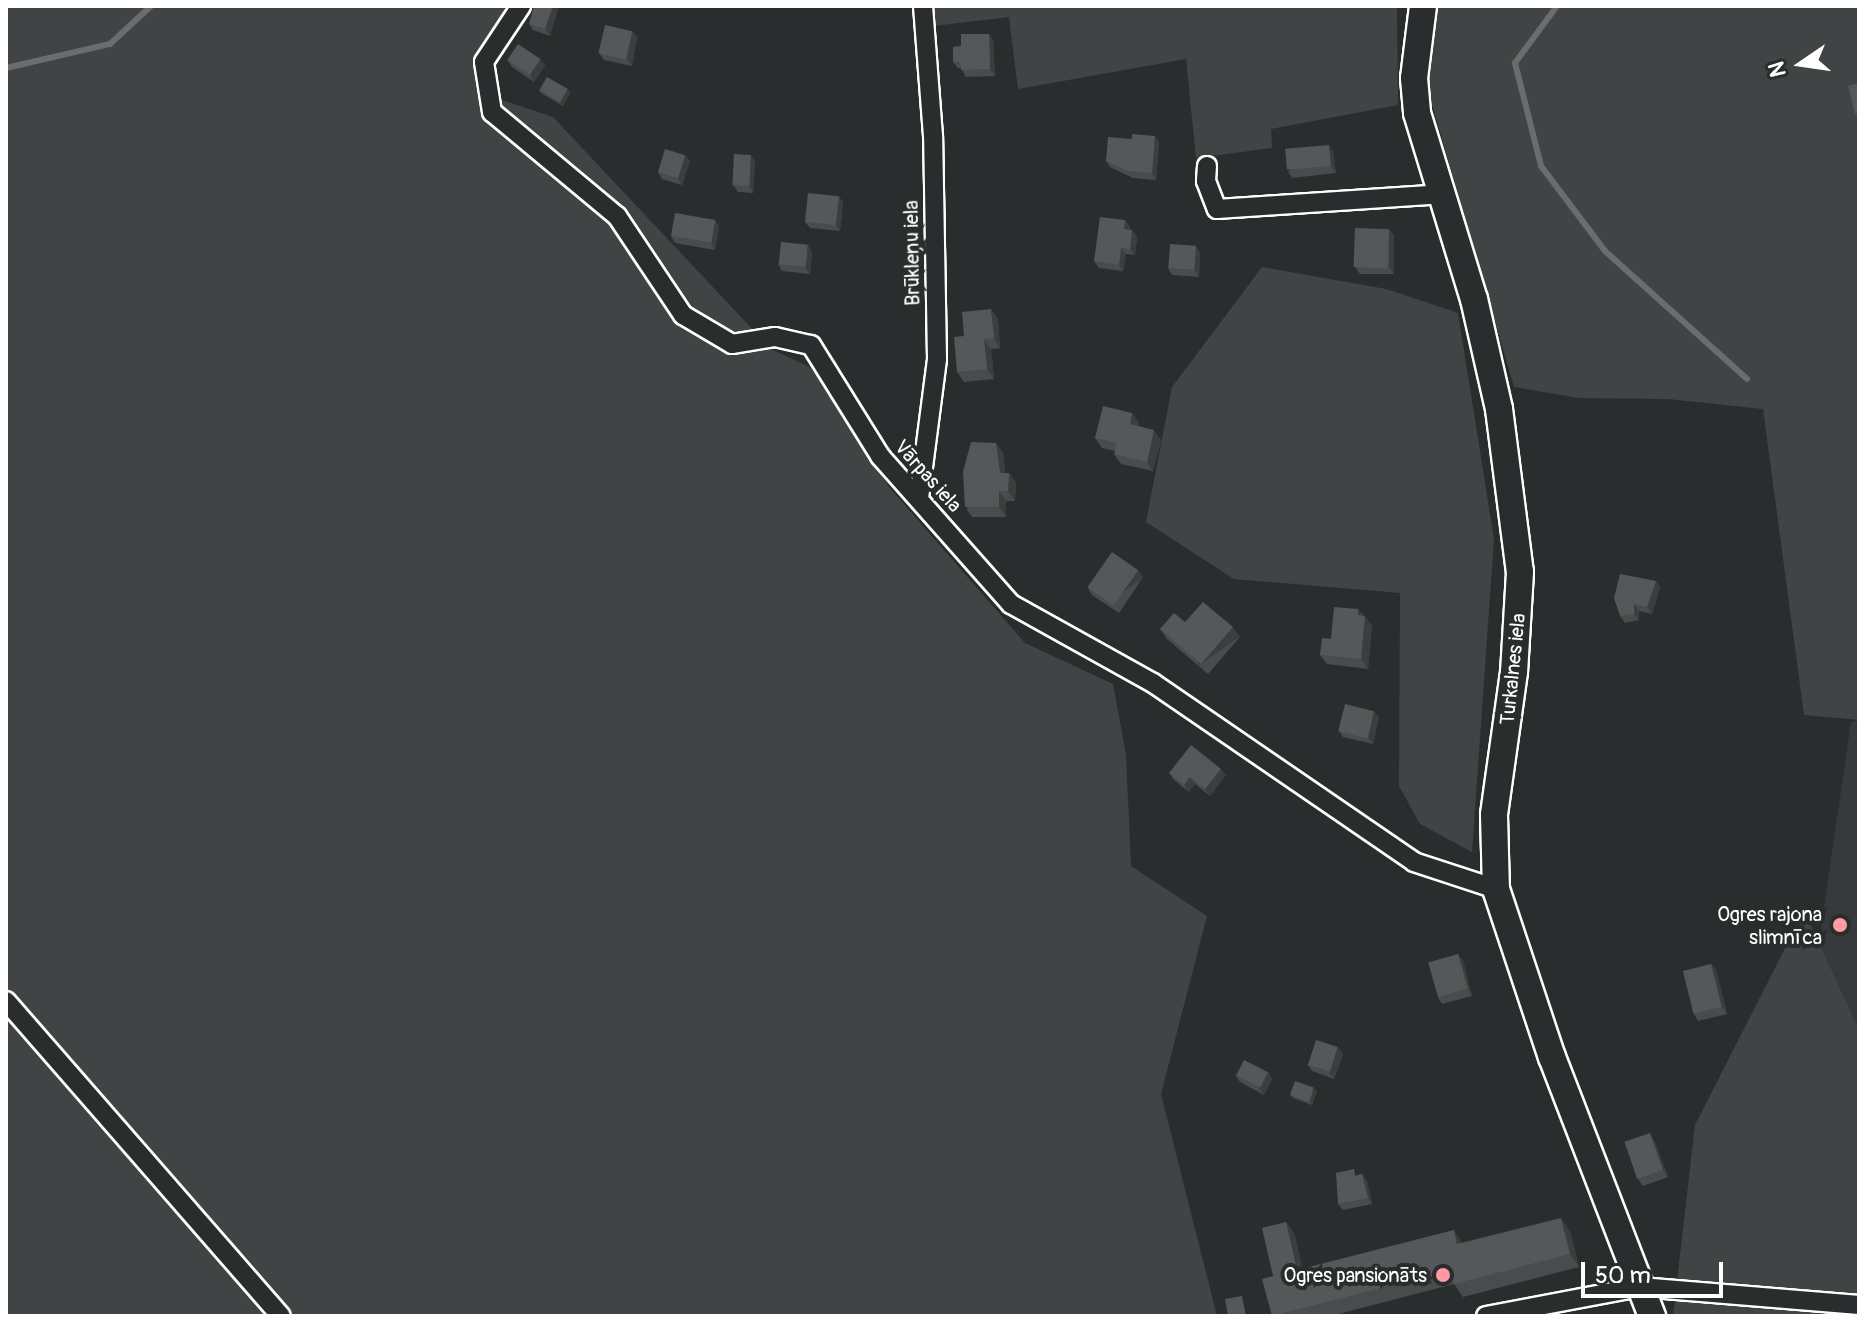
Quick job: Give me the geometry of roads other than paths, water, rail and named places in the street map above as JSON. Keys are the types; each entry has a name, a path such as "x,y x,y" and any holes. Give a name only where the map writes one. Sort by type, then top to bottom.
{"main road":[{"name":"Turkalnes iela","path":"1423,6 1414,78 1417,113 1474,299 1499,409 1520,572 1514,672 1494,815 1496,889 1552,1057 1652,1316"}],"street":[{"name":"Vārpas iela","path":"521,6 484,62 492,112 617,216 673,303 694,324 732,344 775,337 811,345 880,456 1011,604 1142,676 1414,862 1496,889"},
{"name":"Brūkleņu iela","path":"919,498 937,359 933,136 923,6"},
{"path":"1207,166 1206,181 1217,209 1440,194"},
{"path":"6,1001 281,1316"},
{"path":"1486,1316 1640,1287 1859,1305"}],"waterway":[{"path":"6,68 110,44 151,6"},
{"path":"1557,6 1515,63 1541,166 1605,251 1747,379"}],"place":[{"name":"Ogres rajona slimnīca","path":"1840,925"},
{"name":"Ogres pansionāts","path":"1443,1275"}]}
